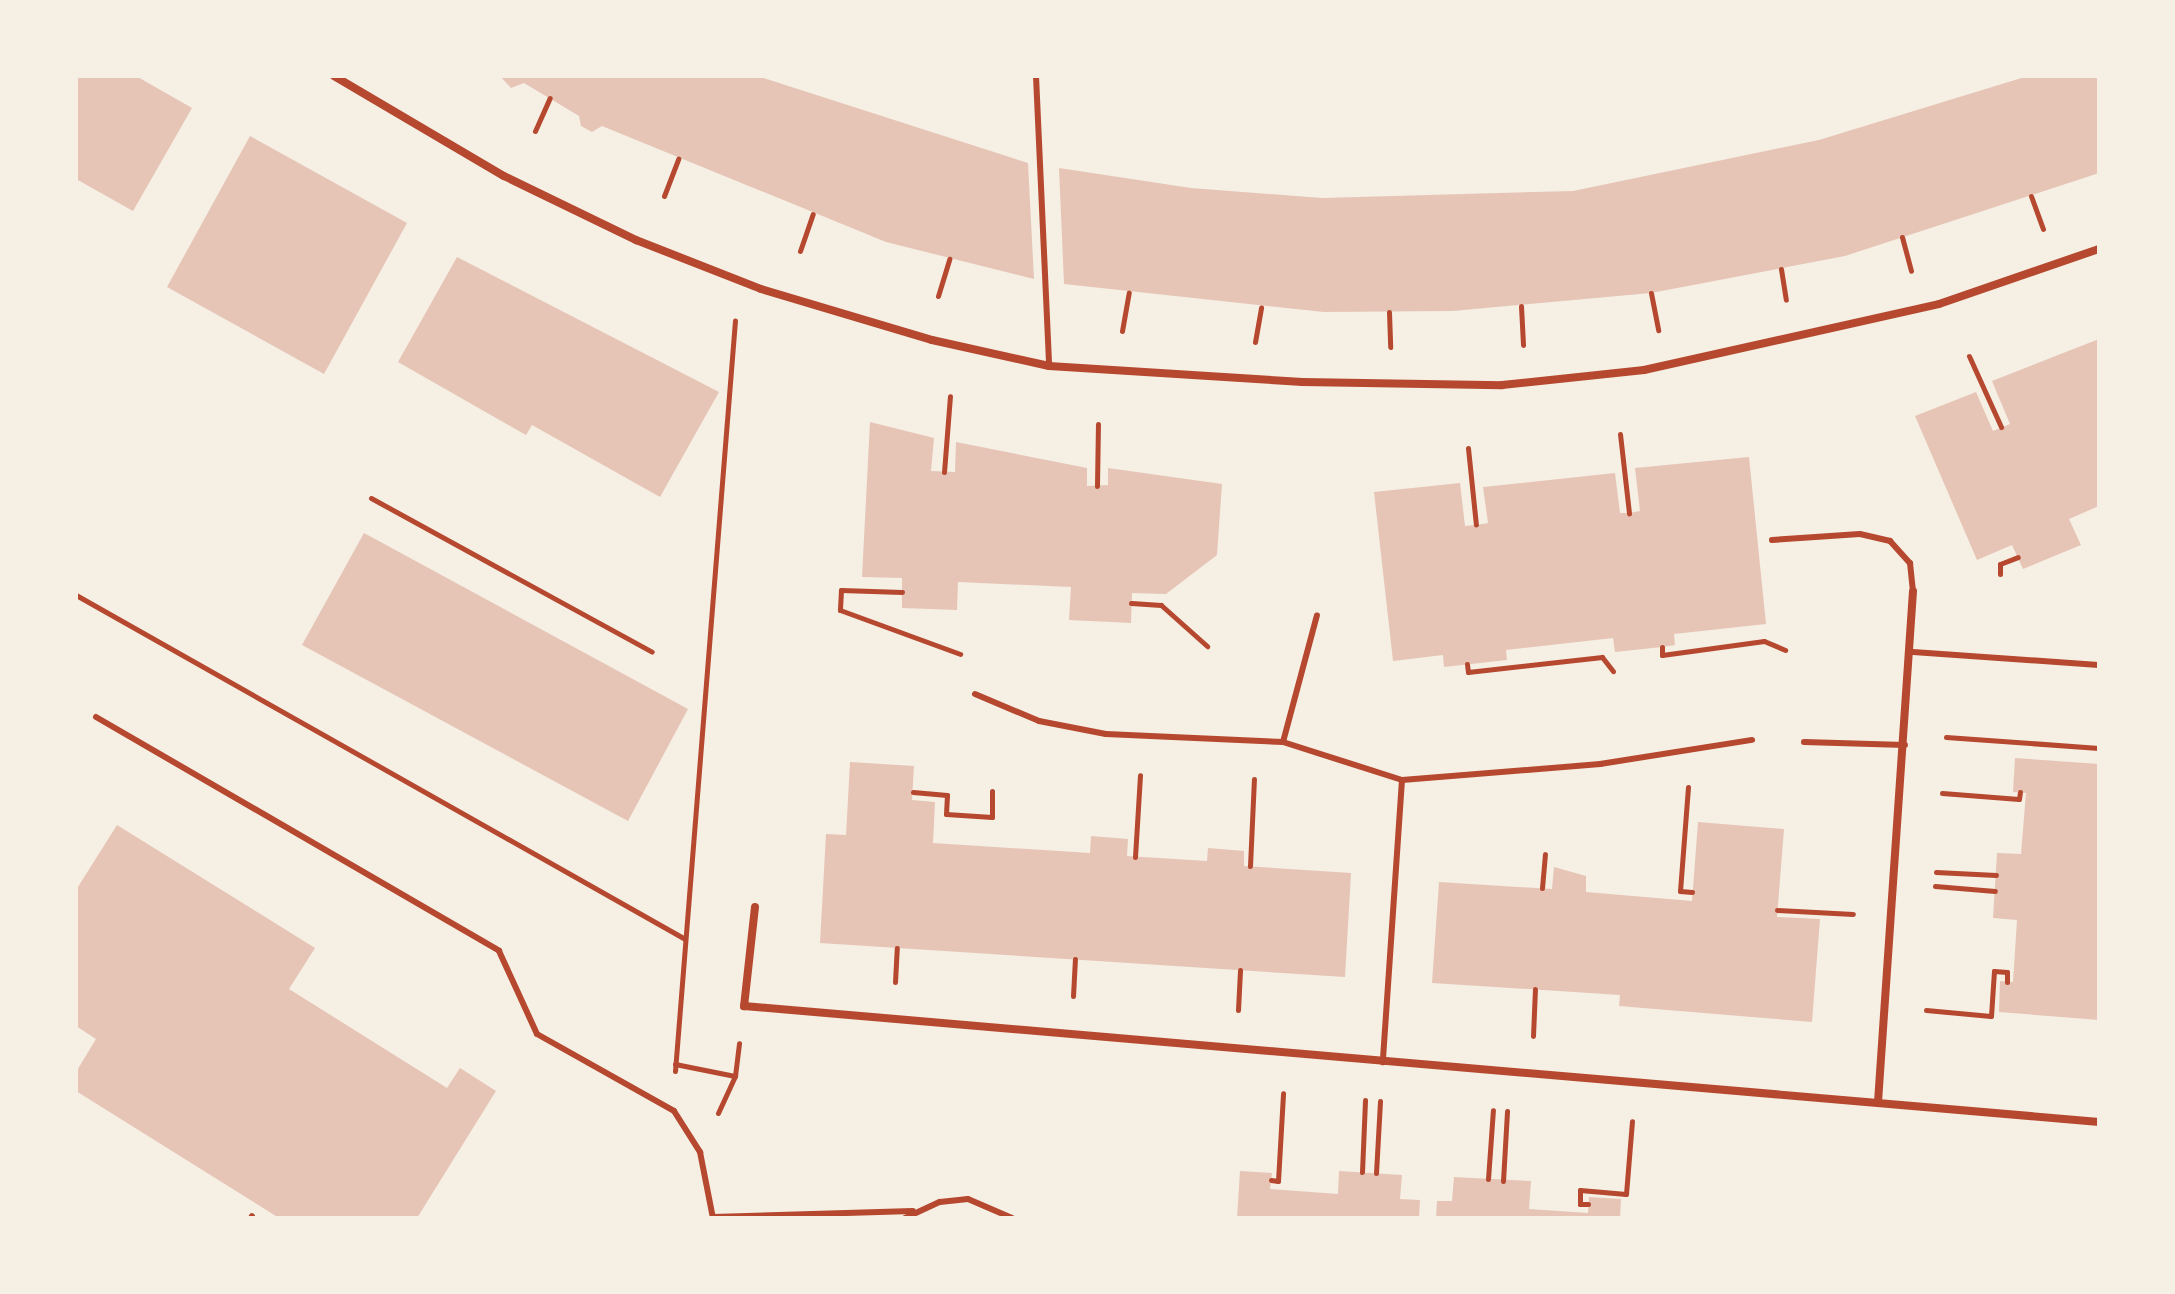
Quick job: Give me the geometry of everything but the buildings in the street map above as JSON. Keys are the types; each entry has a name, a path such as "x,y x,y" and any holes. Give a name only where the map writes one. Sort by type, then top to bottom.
{"street":[{"path":"334,76 504,176 636,240 761,289 932,340 1049,366 1302,382 1502,385 1644,370 1939,304 2099,249"},
{"path":"1878,1102 1913,652 1913,591"},
{"path":"755,907 744,1006 2099,1122"}],"lane":[{"path":"1036,76 1049,366"},
{"path":"1772,540 1860,534 1890,541 1910,563 1913,591"},
{"path":"1283,742 1317,615"},
{"path":"1913,652 2099,665"},
{"path":"975,694 1039,721 1106,734 1283,742 1402,780 1600,764 1752,740"},
{"path":"96,717 499,951 537,1034 674,1111 700,1152 713,1218 913,1211 968,1199 1012,1218"},
{"path":"1804,742 1905,745"},
{"path":"1383,1062 1402,780"},
{"path":"905,1218 913,1211"}],"path":[{"path":"535,131 550,98"},
{"path":"664,196 678,159"},
{"path":"2031,196 2043,231"},
{"path":"800,251 813,214"},
{"path":"1902,237 1911,272"},
{"path":"938,296 949,259"},
{"path":"1781,269 1786,304"},
{"path":"674,1111 675,1064 734,322 761,289"},
{"path":"1122,331 1129,293"},
{"path":"1651,293 1658,330"},
{"path":"1521,306 1523,345"},
{"path":"1254,347 1261,308"},
{"path":"1389,312 1390,350"},
{"path":"1969,356 2001,427"},
{"path":"944,472 950,396"},
{"path":"1097,486 1098,424"},
{"path":"1620,434 1629,513"},
{"path":"1468,448 1476,525"},
{"path":"371,498 652,652"},
{"path":"2000,574 2000,564 2018,557"},
{"path":"902,592 841,590 840,610 960,654"},
{"path":"76,595 685,939"},
{"path":"1131,603 1161,605 1207,646"},
{"path":"1662,647 1662,655 1764,641 1785,650"},
{"path":"1467,664 1468,672 1602,657 1613,671"},
{"path":"1946,737 2099,748"},
{"path":"1135,857 1140,775"},
{"path":"1250,866 1254,779"},
{"path":"1688,786 1680,891 1692,892"},
{"path":"913,792 947,795 946,814 992,817 992,791"},
{"path":"1942,793 2019,799 2020,792"},
{"path":"1542,888 1545,854"},
{"path":"1936,872 1996,875"},
{"path":"1935,886 1995,891"},
{"path":"1777,910 1862,915"},
{"path":"894,991 897,948"},
{"path":"1073,1005 1075,959"},
{"path":"1238,1019 1240,970"},
{"path":"1926,1010 1991,1016 1994,971 2007,972 2007,982"},
{"path":"1533,1045 1535,989"},
{"path":"700,1152 735,1076 744,1006"},
{"path":"675,1064 735,1076"},
{"path":"1271,1180 1278,1181 1283,1093"},
{"path":"1362,1172 1365,1100"},
{"path":"1376,1173 1380,1101"},
{"path":"1488,1179 1493,1110"},
{"path":"1503,1181 1507,1111"},
{"path":"1588,1204 1580,1204 1580,1190 1626,1194 1632,1121"}]}
